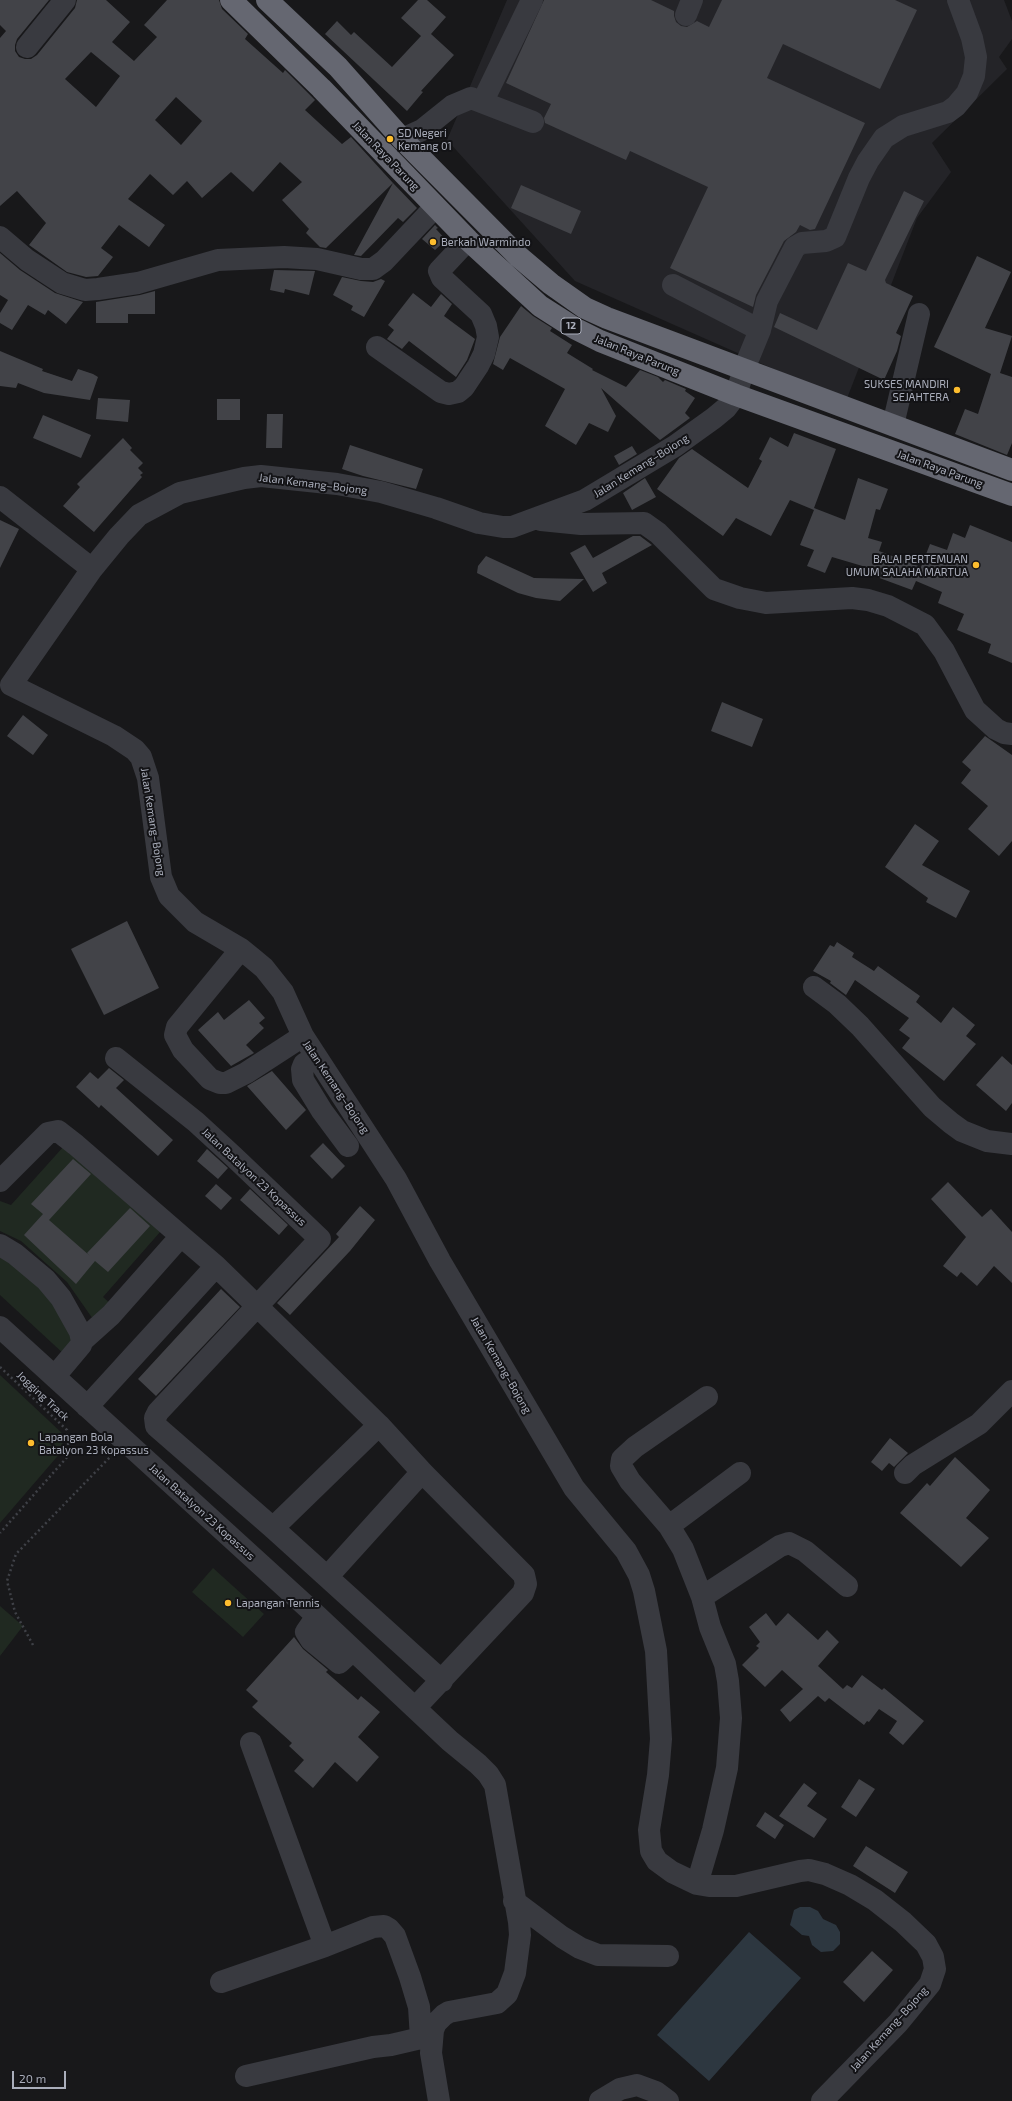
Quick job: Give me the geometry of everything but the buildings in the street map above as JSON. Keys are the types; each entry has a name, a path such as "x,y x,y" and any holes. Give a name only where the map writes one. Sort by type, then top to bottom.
{"highway":[{"name":"Jalan Raya Parung","path":"230,0 321,88 468,240 540,306 576,329 600,341 736,395 1012,495"},
{"name":"Jalan Raya Parung","path":"267,0 338,67 402,139 518,256 551,284 585,308 607,318 1012,470"}],"street":[{"path":"27,47 66,0"},
{"path":"483,101 532,0"},
{"name":"Jalan Kemang–Bojong","path":"822,2101 898,2022 930,1984 935,1969 933,1957 926,1944 903,1922 875,1900 850,1885 825,1874 808,1870 794,1871 755,1882 721,1887 697,1884 672,1872 657,1860 651,1851 649,1842 649,1830 660,1759 661,1719 656,1651 644,1591 639,1575 626,1551 574,1488 436,1255 396,1179 357,1117 315,1057 303,1036 283,992 264,968 241,949 195,922 169,896 161,877 148,778 141,757 135,750 98,727 5,692 92,569 118,536 149,508 180,493 244,478 261,476 337,484 381,492 492,526 512,527 585,500 675,446 714,418 726,408 736,395 744,369 760,330 767,301 795,247 802,243 826,241 835,237 859,178 871,156 884,138 903,126 948,112 967,94 974,76 976,57 955,2"},
{"path":"402,139 422,130 460,101 471,98 483,101 533,122"},
{"path":"0,237 27,260 62,283 79,288 98,290 138,284 218,260 284,257 317,259 361,269 373,269 384,261 435,207"},
{"path":"377,347 441,392 449,394 458,392 464,387 484,354 488,337 486,326 481,314 442,278 439,271 468,240"},
{"path":"673,285 760,330"},
{"path":"893,425 919,314"},
{"path":"0,498 92,569"},
{"path":"536,519 581,524 644,523 658,533 714,589 740,598 766,603 852,598 868,600 888,606 925,625 944,651 975,710 996,729 1004,733 1012,734"},
{"path":"241,949 177,1027 175,1035 183,1050 210,1079 220,1083 226,1083 246,1073 303,1036"},
{"path":"814,987 837,1004 860,1026 932,1107 951,1123 962,1131 987,1141 1012,1144"},
{"path":"315,1057 304,1064 302,1069 304,1080 322,1111 348,1146"},
{"name":"Jalan Batalyon 23 Kopassus","path":"116,1058 206,1132 320,1239 158,1412 154,1423 160,1430 328,1576 442,1681"},
{"path":"0,1182 48,1133 58,1131 216,1266 379,1425 422,1472 524,1575 526,1580 523,1593 415,1708"},
{"path":"55,1376 78,1350 82,1341 111,1315 181,1236"},
{"path":"0,1245 35,1270 53,1288 77,1326 82,1341"},
{"path":"87,1407 216,1266"},
{"name":"Jalan Batalyon 23 Kopassus","path":"0,1327 317,1616 306,1632 311,1640 339,1663 354,1650 450,1741 488,1774 495,1785 501,1813 514,1902"},
{"path":"905,1473 913,1465 979,1424 1012,1391"},
{"path":"697,1884 722,1794 730,1744 731,1696 725,1664 710,1627 702,1598 683,1549 669,1526 623,1471 621,1466 622,1459 635,1447 707,1397"},
{"path":"273,1528 379,1425"},
{"path":"328,1576 422,1472"},
{"path":"669,1526 740,1473"},
{"path":"702,1598 780,1546 789,1543 805,1551 847,1586"},
{"path":"251,1743 325,1946"},
{"path":"514,1902 562,1937 580,1948 598,1955 668,1956"},
{"path":"246,2076 356,2050 426,2039 436,2023 444,2015 497,2003 503,1999 510,1988 515,1973 520,1934 514,1902"},
{"path":"221,1982 325,1946 374,1927 384,1926 389,1929 401,1951 416,1996 439,2101"},
{"path":"600,2101 620,2089 637,2085 656,2092 668,2101"}],"path":[{"name":"Jogging Track","path":"0,1367 67,1430 69,1455 0,1534"},
{"path":"33,1645 15,1612 7,1581 16,1554 125,1442"}],"shaded area":[{"path":"507,0 1004,0 1012,21 1012,39 999,57 1007,69 932,143 951,172 917,218 846,401 575,281 447,140"},
{"path":"73,1136 168,1223 103,1297 111,1304 95,1322 67,1282 21,1241 0,1231 0,1201 11,1205"},
{"path":"0,1246 84,1333 65,1355 0,1295"},
{"name":"Lapangan Bola Batalyon 23 Kopassus","path":"0,1375 63,1434 62,1451 0,1523"},
{"name":"Lapangan Tennis","path":"213,1568 264,1614 243,1637 192,1592"},
{"path":"0,1606 23,1626 0,1656"},
{"path":"800,1907 810,1907 818,1911 823,1919 836,1925 840,1932 840,1944 833,1951 821,1952 812,1945 809,1936 802,1935 790,1925 794,1910"},
{"path":"749,1932 801,1978 709,2081 657,2035"}],"place":[{"name":"SD Negeri Kemang 01","path":"390,139"},
{"name":"Berkah Warmindo","path":"433,242"},
{"name":"SUKSES MANDIRI SEJAHTERA","path":"957,390"},
{"name":"BALAI PERTEMUAN UMUM SALAHA MARTUA","path":"976,565"},
{"name":"Lapangan Bola Batalyon 23 Kopassus","path":"31,1443"},
{"name":"Lapangan Tennis","path":"228,1603"}]}
